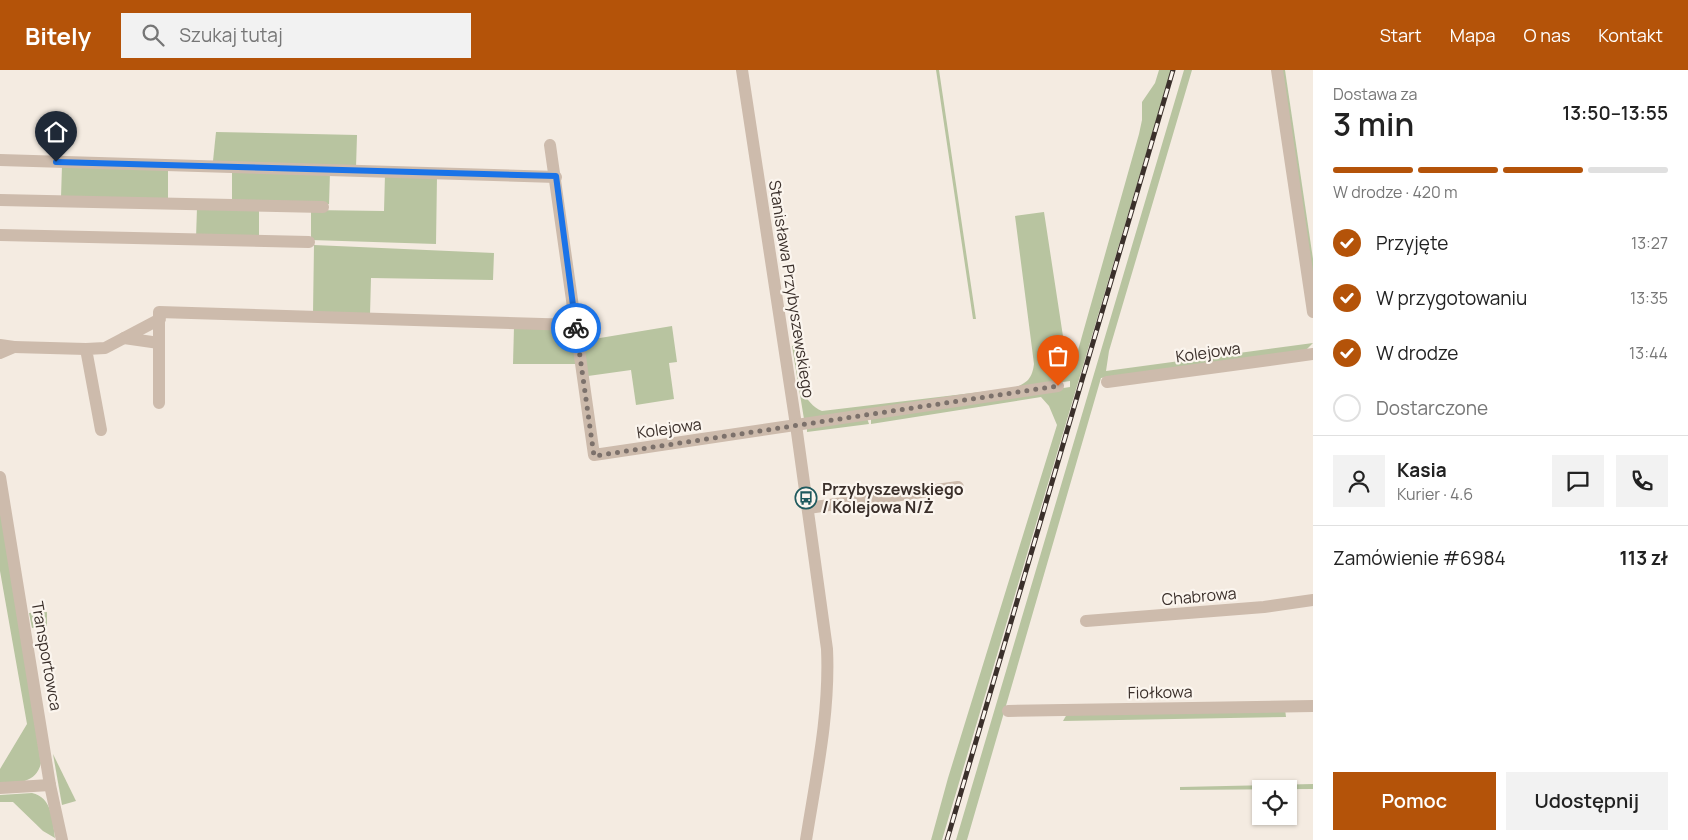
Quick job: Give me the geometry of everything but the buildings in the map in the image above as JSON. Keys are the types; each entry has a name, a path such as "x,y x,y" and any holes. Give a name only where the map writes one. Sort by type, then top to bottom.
{"street":[{"name":"Stanisława Przybyszewskiego","path":"742,70 828,649 829,679 822,739 806,840"},
{"path":"1278,70 1313,312"},
{"name":"Kolejowa","path":"550,145 556,176 594,456 1058,386"},
{"path":"0,160 556,176"},
{"path":"0,200 323,207"},
{"path":"0,235 309,242"},
{"path":"159,403 160,312 576,325"},
{"path":"0,346 105,348 160,319"},
{"path":"124,338 159,343"},
{"path":"0,353 14,347"},
{"path":"86,349 101,430"},
{"name":"Kolejowa","path":"1107,382 1313,354"},
{"name":"Transportowca","path":"0,477 50,785 62,840"},
{"path":"808,508 958,487"},
{"name":"Chabrowa","path":"1086,621 1264,607 1313,600"},
{"name":"Fiołkowa","path":"1008,711 1313,706"},
{"path":"0,788 50,785"}],"green space":[{"path":"936,70 939,70 976,319 973,319"},
{"path":"1159,70 1171,70 942,840 931,840 948,778 1057,425 1049,406 1041,397 871,424 871,417 1070,387 1070,381 804,419 792,346 798,345 796,356 797,372 805,395 815,407 822,411 1014,388 1022,384 1030,377 1034,364 1015,216 1044,212 1068,369 1073,368 1139,134 1142,120 1142,102 1155,83"},
{"path":"1184,70 1192,70 1109,351 1106,371 1313,343 1305,351 1101,378 967,840 956,840"},
{"path":"1282,70 1285,70 1313,259 1313,281"},
{"path":"216,132 357,135 356,167 213,161"},
{"path":"62,165 168,168 168,201 61,198"},
{"path":"232,169 330,173 329,204 232,202"},
{"path":"385,174 437,176 436,244 311,240 311,210 384,211"},
{"path":"197,208 259,209 259,239 196,238"},
{"path":"314,245 494,253 493,280 371,278 370,315 313,314"},
{"path":"672,326 677,362 669,363 674,399 636,405 631,370 588,376 582,341"},
{"path":"514,327 571,328 579,364 513,364"},
{"path":"867,418 869,424 807,432 807,428"},
{"path":"0,506 41,763 39,770 31,778 20,782 0,784 0,769 27,724 0,571"},
{"path":"47,612 47,626 32,628 29,613"},
{"path":"1285,709 1286,717 1063,721 1067,714"},
{"path":"53,754 76,801 62,805"},
{"path":"1297,784 1313,784 1313,789 1297,789"},
{"path":"1252,785 1252,789 1180,790 1180,787"},
{"path":"32,793 39,795 48,805 55,838 43,831 13,802 0,802 0,795"}],"railway":[{"path":"947,840 1173,70"}],"way so far":[{"path":"576,328 594,456 1058,386"}],"place":[{"name":"Przybyszewskiego / Kolejowa N/Ż","path":"806,498"}],"route":[{"path":"56,162 556,176 576,328"}]}
